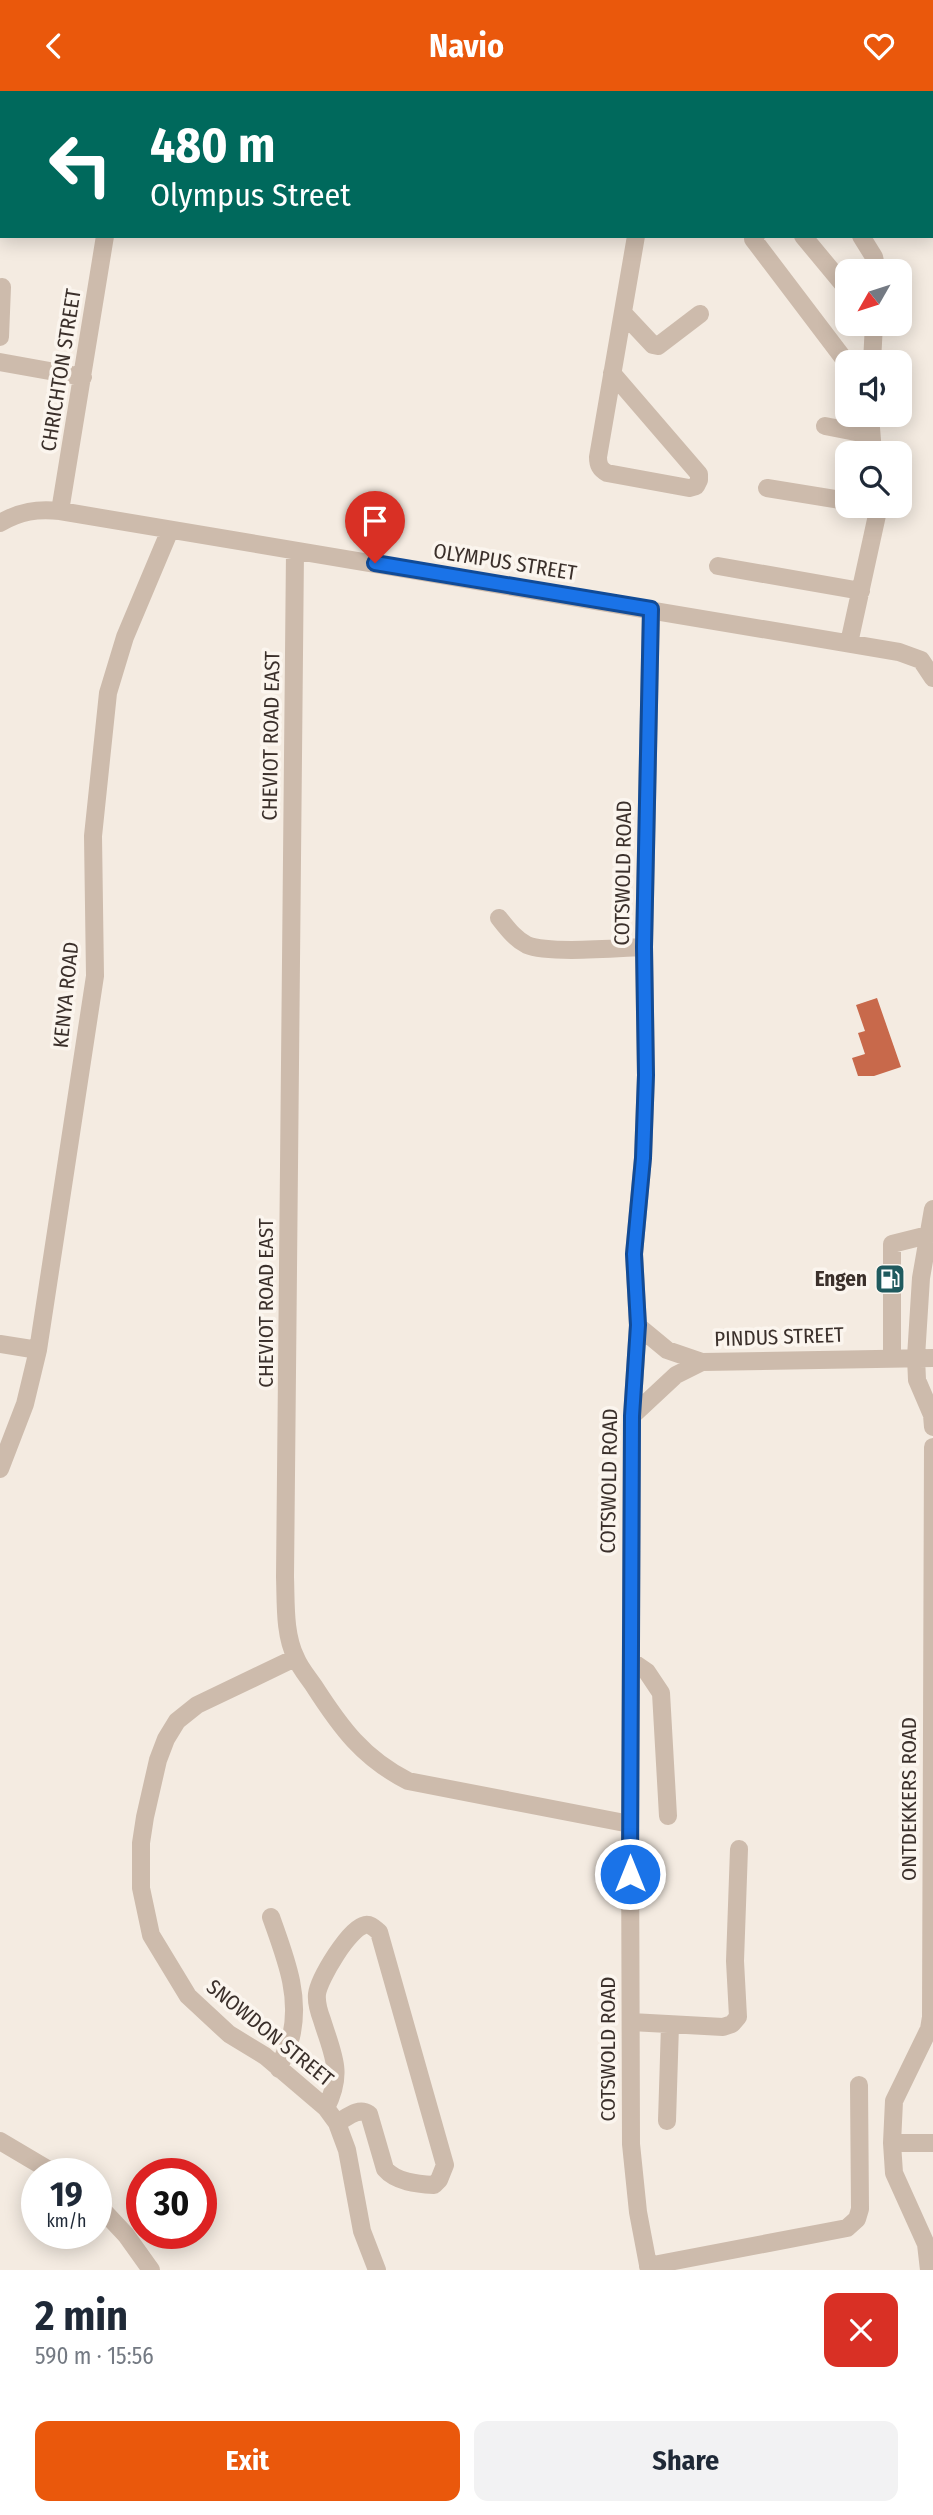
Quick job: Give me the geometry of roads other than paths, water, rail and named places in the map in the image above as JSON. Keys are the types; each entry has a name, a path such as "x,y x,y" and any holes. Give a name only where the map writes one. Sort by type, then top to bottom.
{"street":[{"name":"CHRICHTON STREET","path":"60,511 106,238"},
{"path":"612,373 699,474 696,486 689,488 601,470 598,457 612,373 636,238"},
{"path":"755,238 837,350"},
{"path":"805,238 835,275"},
{"path":"863,238 874,259"},
{"path":"0,337 2,286"},
{"path":"623,313 653,345 658,346 699,314"},
{"path":"0,362 83,377"},
{"path":"825,426 871,435"},
{"path":"871,427 872,441"},
{"path":"767,488 835,499"},
{"name":"OLYMPUS STREET","path":"0,523 25,511 60,511 651,609 899,652 920,660 933,678"},
{"path":"849,643 876,518"},
{"name":"KENYA ROAD","path":"0,1468 25,1403 38,1350 95,976 92,845 108,693 122,647 170,530"},
{"name":"CHEVIOT ROAD EAST","path":"295,551 285,1577 287,1626 295,1658 354,1741 382,1767 408,1781 630,1824"},
{"path":"718,566 861,591"},
{"name":"COTSWOLD ROAD","path":"649,2268 638,2212 631,2144 630,1824 632,1416 638,1325 634,1254 643,1158 646,1075 644,947 651,609"},
{"path":"499,918 516,938 528,945 549,949 644,947"},
{"path":"933,1209 920,1278 924,1357 917,1380 932,1415 933,1427"},
{"path":"892,1357 892,1244 928,1235"},
{"name":"PINDUS STREET","path":"638,1325 667,1350 702,1362 924,1357"},
{"path":"0,1344 38,1350"},
{"path":"632,1416 676,1375 702,1362"},
{"name":"ONTDEKKERS ROAD","path":"929,2270 926,2244 894,2173 892,2143 894,2101 929,2029 931,2017 933,1447"},
{"name":"SNOWDON STREET","path":"295,1658 197,1705 177,1721 158,1760 141,1843 141,1888 151,1935 188,1996 229,2034 265,2056 326,2108 337,2123 347,2150 362,2231 377,2270"},
{"path":"631,1661 648,1672 661,1693 668,1817"},
{"path":"631,2022 723,2027 732,2024 738,2017 735,1961 739,1849"},
{"path":"271,1917 292,1977 295,2000 291,2036 279,2069"},
{"path":"326,2108 337,2079 335,2061 317,2003 319,1986 348,1935 363,1925 370,1925 379,1932 445,2165 439,2180 434,2185 424,2185 390,2175 385,2169 369,2114 364,2111 337,2123"},
{"path":"667,2121 670,2025"},
{"path":"649,2268 847,2228 857,2219 860,2209 859,2085"},
{"path":"0,2141 29,2158"},
{"path":"892,2143 933,2143"},
{"path":"112,2220 151,2270"}],"place":[{"name":"Engen","path":"890,1279"}]}
